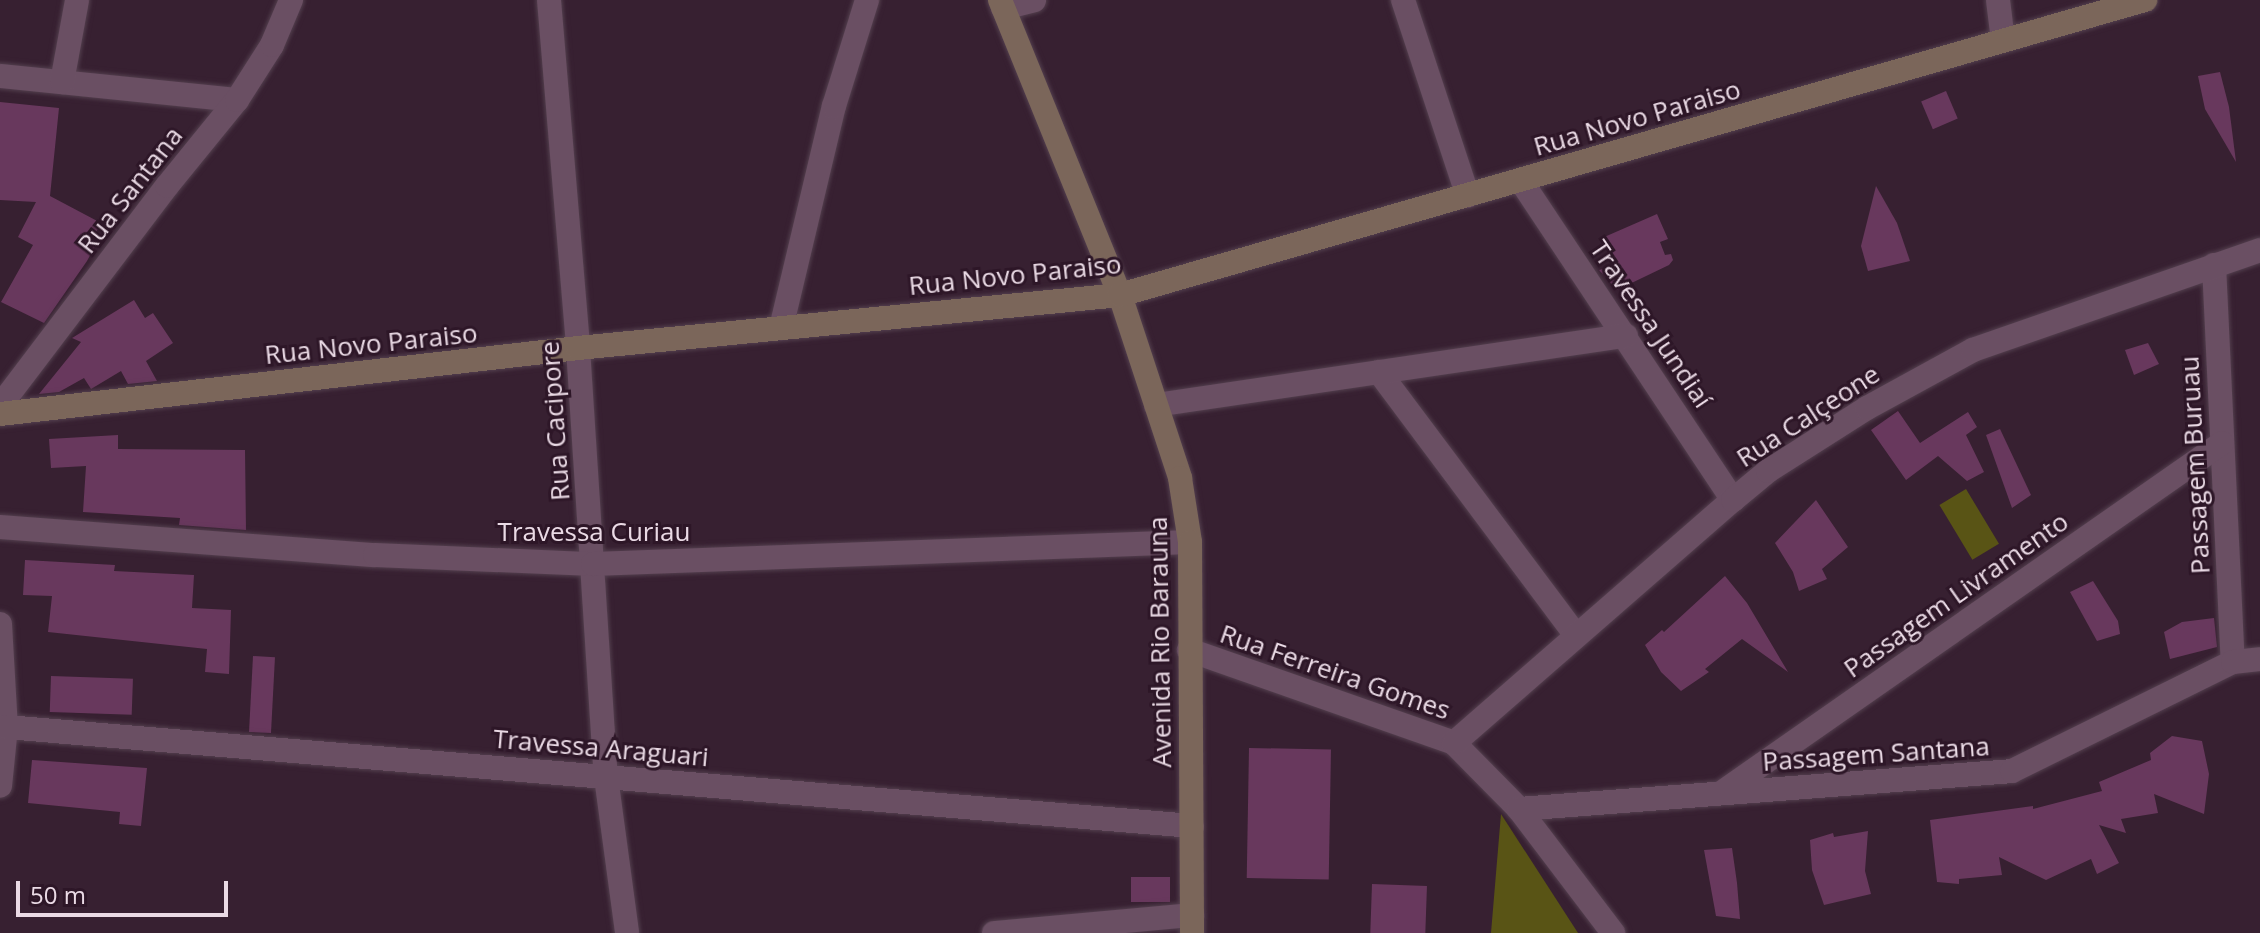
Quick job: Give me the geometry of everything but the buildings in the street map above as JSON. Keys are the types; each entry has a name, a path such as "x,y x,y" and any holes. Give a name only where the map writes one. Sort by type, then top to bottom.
{"street":[{"path":"62,82 77,0"},
{"name":"Rua Santana","path":"0,406 237,100 272,45 291,0"},
{"name":"Rua Cacipore","path":"549,0 578,348 606,777 627,933"},
{"path":"781,328 834,106 867,0"},
{"path":"1002,4 1034,0"},
{"path":"1403,0 1468,196"},
{"path":"1998,0 2003,39"},
{"name":"Rua Novo Paraiso","path":"0,414 578,348 1120,295 2145,0"},
{"name":"Avenida Rio Barauna","path":"1002,4 1120,295 1180,478 1190,542 1192,924"},
{"path":"0,76 237,100"},
{"name":"Travessa Jundiaí","path":"1521,181 1733,500"},
{"name":"Rua Calçeone","path":"1454,743 1575,634 1768,471 1867,408 1973,350 2260,250"},
{"name":"Passagem Buruau","path":"2214,265 2233,662"},
{"path":"1156,405 1626,336"},
{"path":"1379,372 1575,634"},
{"name":"Passagem Livramento","path":"1721,793 2222,443"},
{"name":"Travessa Curiau","path":"0,527 375,555 593,564 1190,542"},
{"path":"0,624 6,727 0,786"},
{"name":"Rua Ferreira Gomes","path":"1189,650 1454,743 1519,809 1613,933"},
{"name":"Passagem Santana","path":"1519,809 2012,771 2233,662 2260,659"},
{"name":"Travessa Araguari","path":"6,727 1192,826"},
{"path":"994,933 1192,924"}],"shaded area":[{"path":"1966,489 1999,544 1972,560 1939,505"},
{"path":"1501,814 1578,933 1491,933"}]}
